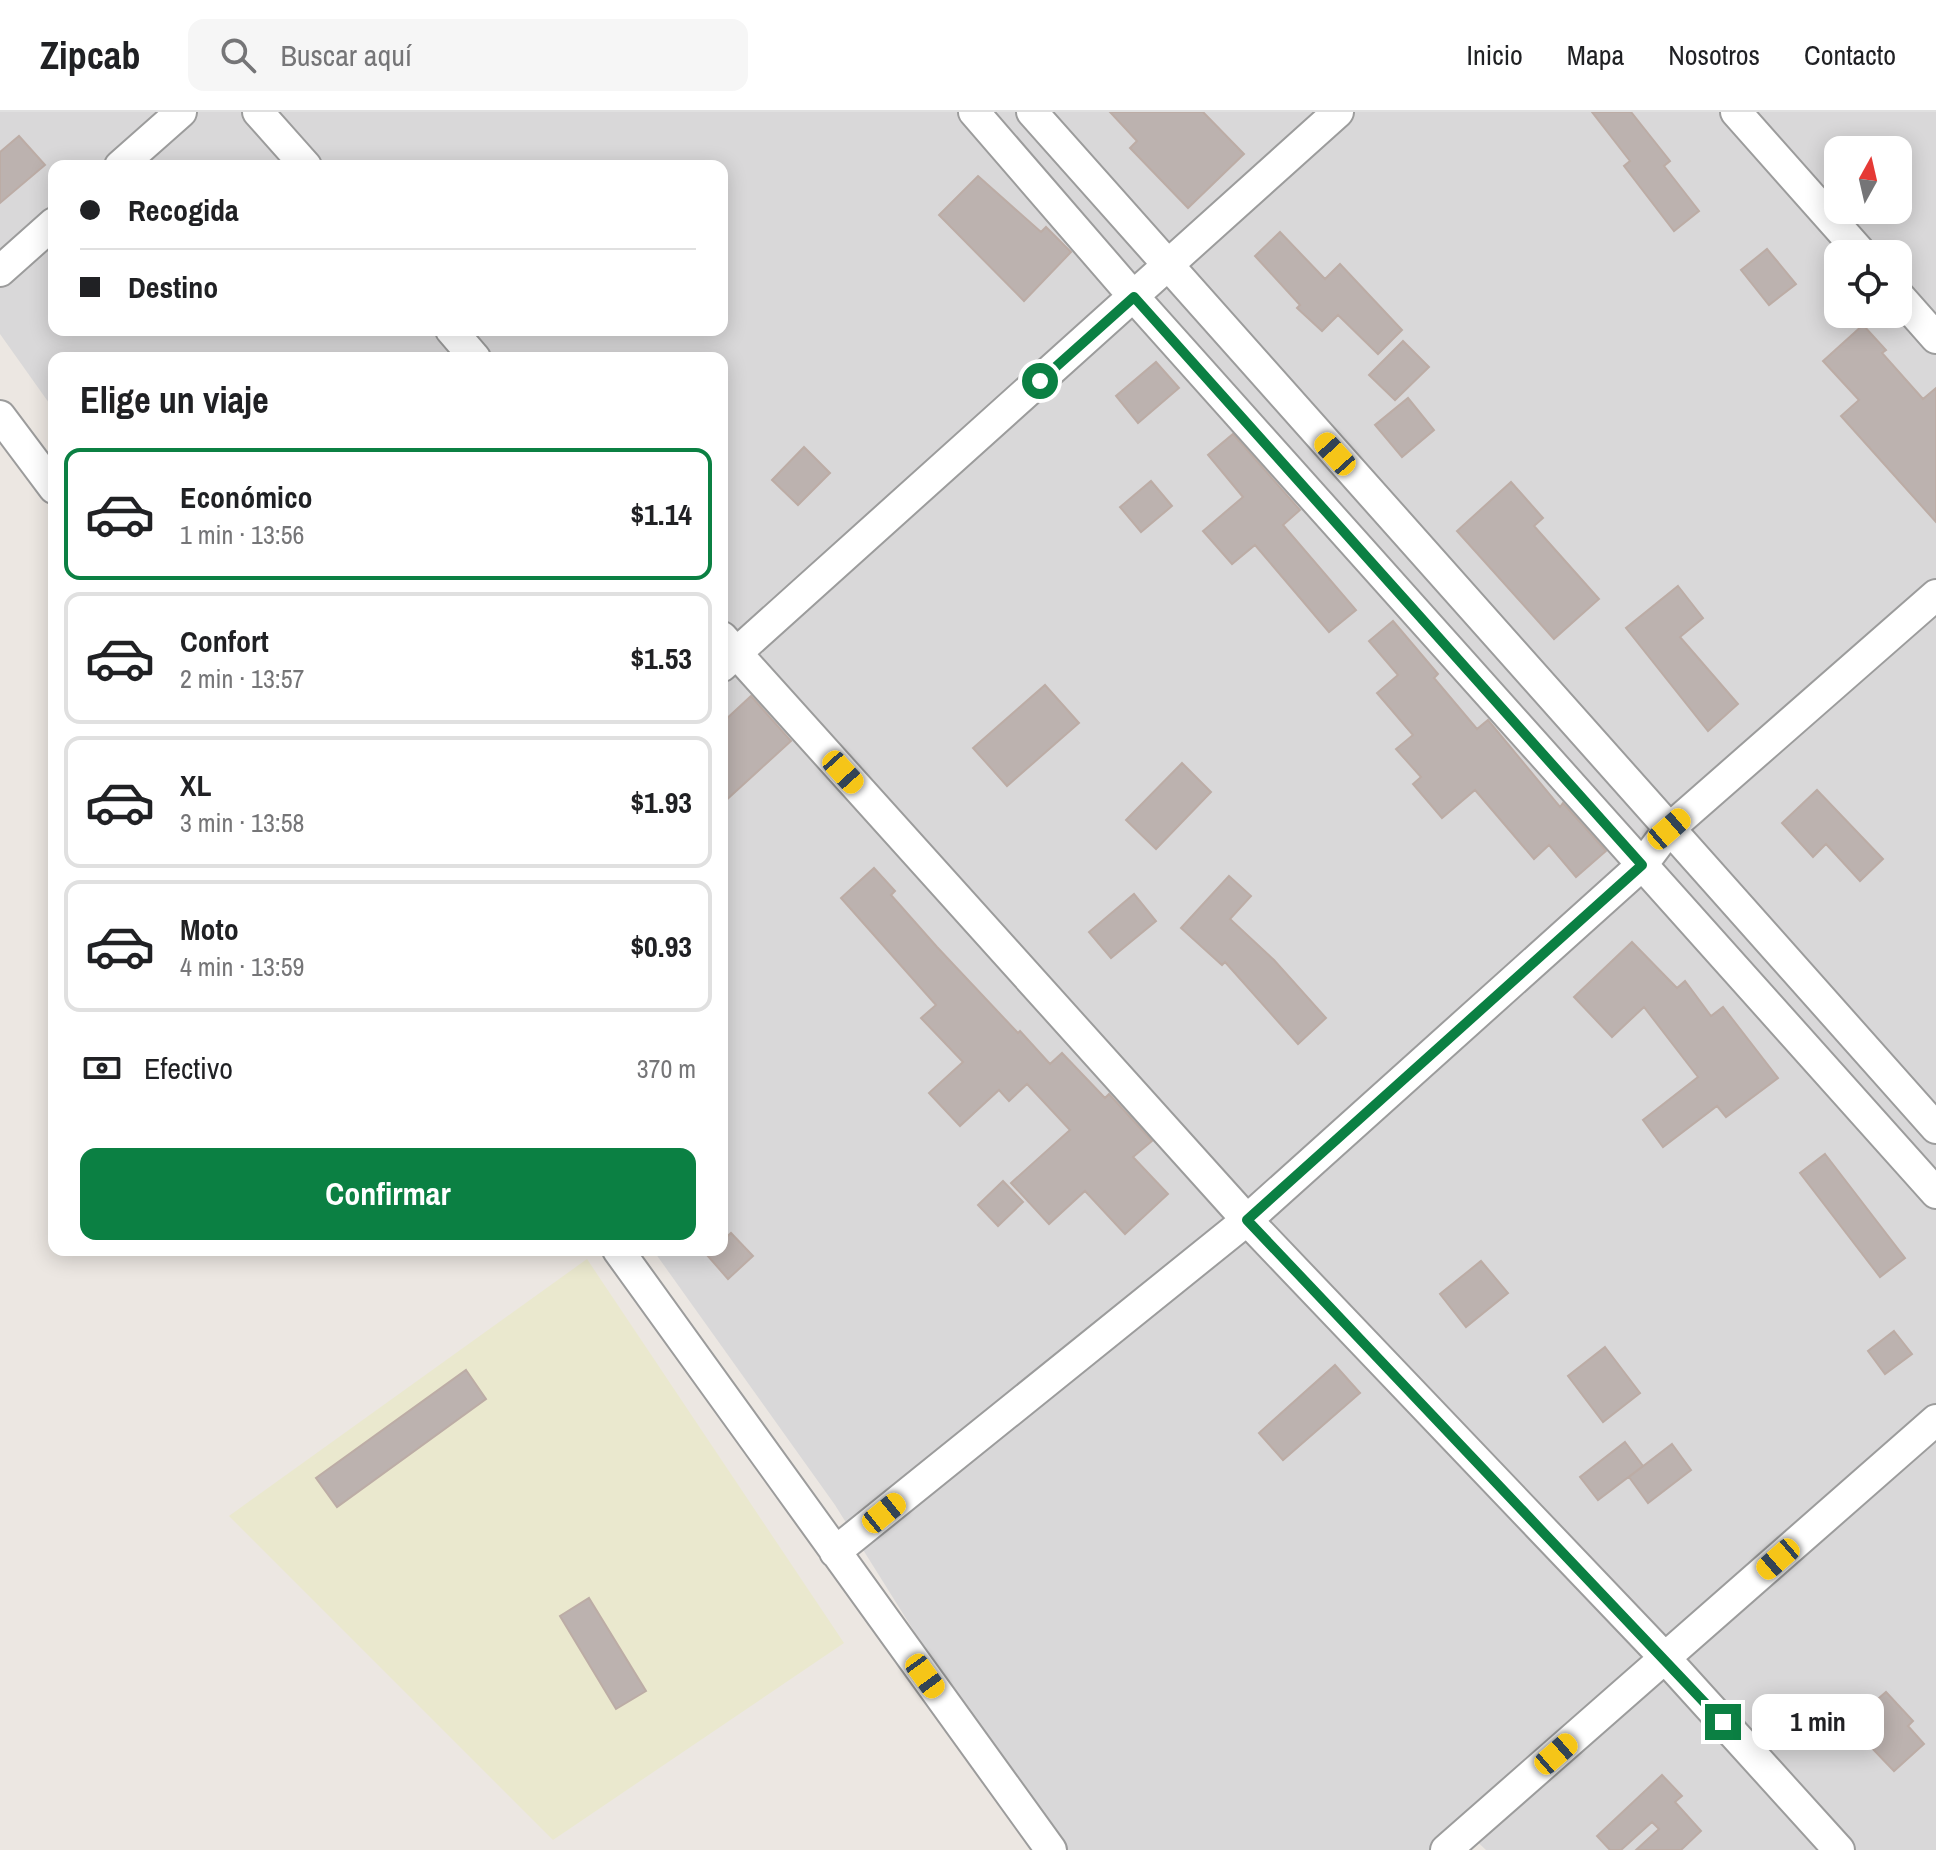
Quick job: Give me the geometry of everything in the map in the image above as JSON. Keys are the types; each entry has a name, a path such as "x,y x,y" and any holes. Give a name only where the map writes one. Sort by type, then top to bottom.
{"street":[{"path":"127,160 181,112"},
{"path":"258,112 301,160"},
{"path":"974,112 1134,297 1936,1193"},
{"path":"1032,112 1936,1128"},
{"path":"728,651 1134,297 1338,112"},
{"path":"1736,112 1850,240"},
{"path":"0,271 48,228"},
{"path":"1912,311 1936,338"},
{"path":"456,336 470,352"},
{"path":"0,416 48,480"},
{"path":"835,1552 1247,1220 1642,865 1669,829 1936,595"},
{"path":"728,653 1247,1220 1665,1658 1839,1850"},
{"path":"622,1256 1051,1850"},
{"path":"1446,1850 1936,1420"}],"shaded area":[{"path":"0,112 1936,112 1936,1850 1486,1850 1466,1831 1440,1850 1051,1850 835,1505 657,1256 728,1256 728,352 48,352 48,402 0,334"},
{"path":"587,1259 844,1643 553,1840 229,1516"}],"building":[{"path":"1110,112 1203,112 1244,154 1188,208 1130,148 1137,141"},
{"path":"1592,112 1631,112 1670,161 1664,166 1699,211 1674,231 1624,166 1630,161"},
{"path":"19,136 45,165 0,203 0,152"},
{"path":"978,176 1041,232 1046,227 1071,252 1024,301 939,215"},
{"path":"1280,232 1325,279 1340,264 1402,330 1378,354 1338,315 1322,331 1297,308 1300,305 1255,256"},
{"path":"1767,249 1796,284 1769,305 1741,270"},
{"path":"1860,328 1866,328 1886,350 1882,353 1923,399 1936,388 1936,522 1841,416 1859,400 1823,361"},
{"path":"1403,341 1429,367 1395,400 1369,375"},
{"path":"1156,362 1179,388 1138,423 1116,396"},
{"path":"1408,398 1434,430 1402,457 1375,425"},
{"path":"1233,434 1300,510 1283,525 1356,610 1329,632 1255,545 1232,564 1203,531 1243,497 1208,455"},
{"path":"804,447 830,473 798,505 772,480"},
{"path":"1151,481 1172,506 1141,532 1120,507"},
{"path":"1511,482 1543,518 1534,526 1599,599 1554,639 1457,531"},
{"path":"1678,586 1703,618 1680,637 1738,704 1708,731 1626,628"},
{"path":"1393,621 1438,674 1434,678 1477,729 1488,720 1560,807 1563,803 1606,851 1576,877 1549,845 1534,859 1475,790 1442,818 1413,784 1421,777 1396,749 1413,735 1377,693 1398,675 1369,641"},
{"path":"1045,685 1079,723 1007,786 973,748"},
{"path":"751,696 791,741 728,799 728,717"},
{"path":"1182,763 1211,792 1156,849 1126,820"},
{"path":"1817,790 1883,859 1860,881 1826,844 1813,857 1782,823"},
{"path":"874,868 895,891 891,895 1018,1033 1020,1031 1050,1064 1062,1053 1105,1098 1109,1094 1152,1141 1133,1157 1168,1194 1125,1234 1085,1191 1049,1224 1011,1183 1070,1130 1027,1084 1009,1101 999,1090 960,1126 929,1093 963,1062 921,1018 936,1005 841,898"},
{"path":"1229,876 1251,896 1230,919 1274,960 1326,1018 1298,1044 1225,962 1222,965 1181,928"},
{"path":"1134,894 1156,921 1111,958 1089,932"},
{"path":"1632,942 1677,988 1685,981 1711,1016 1723,1007 1778,1078 1726,1117 1717,1106 1663,1147 1643,1120 1698,1077 1644,1007 1612,1037 1574,997"},
{"path":"1825,1154 1905,1258 1880,1277 1800,1173"},
{"path":"1003,1181 1023,1202 998,1226 978,1205"},
{"path":"731,1233 753,1256 728,1279 708,1256 728,1256 728,1236"},
{"path":"1481,1261 1508,1293 1466,1327 1440,1294"},
{"path":"1894,1331 1912,1354 1885,1374 1868,1351"},
{"path":"1605,1347 1640,1393 1603,1422 1568,1376"},
{"path":"1335,1365 1360,1393 1283,1460 1259,1433"},
{"path":"466,1370 486,1399 337,1507 316,1478"},
{"path":"1625,1442 1643,1466 1598,1500 1580,1477"},
{"path":"1672,1444 1691,1470 1648,1503 1629,1477"},
{"path":"589,1598 646,1691 616,1709 560,1616"},
{"path":"1886,1692 1913,1721 1908,1726 1924,1744 1894,1771 1849,1724"},
{"path":"1662,1775 1682,1796 1675,1802 1701,1831 1681,1850 1636,1850 1659,1829 1652,1822 1621,1850 1610,1850 1597,1836"}],"route":[{"path":"1040,381 1134,297 1642,865 1247,1220 1723,1722"}]}
